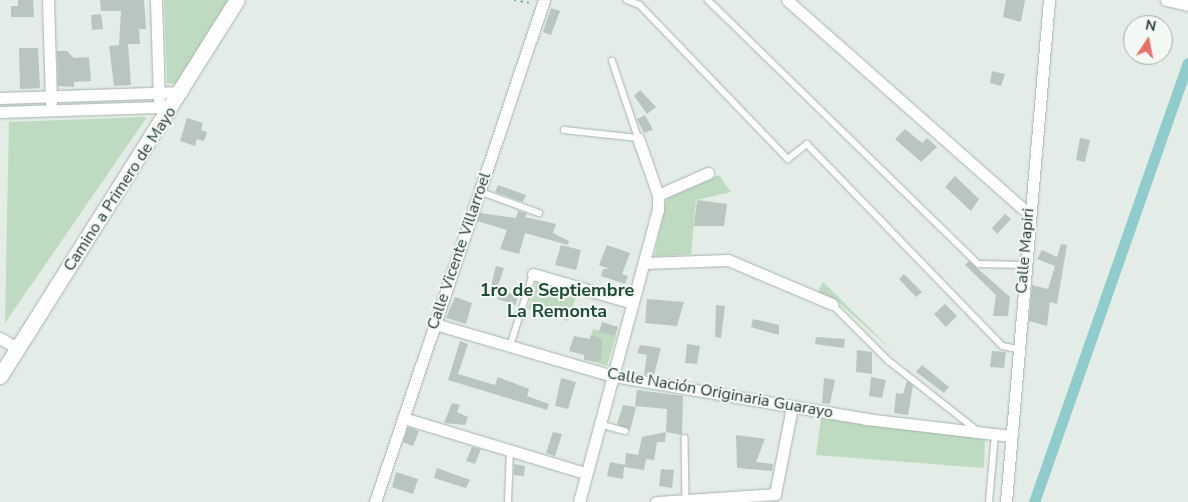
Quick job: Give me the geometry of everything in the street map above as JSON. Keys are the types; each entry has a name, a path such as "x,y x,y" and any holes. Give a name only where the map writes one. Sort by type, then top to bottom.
{"main road":[{"name":"Camino a Primero de Mayo","path":"0,376 165,110 182,92 237,0"}],"street":[{"path":"48,0 51,111"},
{"path":"0,112 165,110 159,93 156,0"},
{"path":"787,0 1028,213"},
{"name":"Calle Mapiri","path":"1006,502 1023,265 1049,0"},
{"path":"1166,0 1188,4"},
{"name":"Calle Vicente Villarroel","path":"375,502 543,3"},
{"path":"0,98 182,92"},
{"path":"579,502 585,473 658,210 658,195 638,138"},
{"path":"658,195 708,172"},
{"path":"644,263 728,260 832,304"},
{"path":"534,274 633,304"},
{"name":"Calle Nación Originaria Guarayo","path":"434,324 613,376 792,407 1010,436"},
{"path":"0,338 18,349"},
{"path":"656,502 775,494 792,407"},
{"path":"403,418 585,473"}],"lane":[{"path":"627,0 640,5 788,159 807,144 1004,346 1017,349"},
{"path":"708,0 979,264 1023,265"},
{"path":"564,130 638,138 612,61"},
{"path":"479,191 539,213"},
{"path":"510,346 534,274"},
{"path":"832,304 888,361 981,433"},
{"path":"599,424 626,431"},
{"path":"989,502 995,434"},
{"path":"685,438 686,501"},
{"path":"508,502 510,450"}],"path":[{"path":"514,0 543,3"}],"green space":[{"path":"164,0 228,0 176,84 167,83"},
{"path":"147,117 5,323 9,122"},
{"path":"719,175 731,192 696,200 691,254 654,257 667,197"},
{"path":"537,281 577,293 568,321 528,309"},
{"path":"823,282 895,353 835,299 818,292"},
{"path":"593,329 616,336 607,366 584,359"},
{"path":"821,418 985,438 984,468 816,455"}],"building":[{"path":"18,0 33,0 34,17 11,17 11,6 18,6"},
{"path":"100,0 144,0 146,29 139,29 140,44 128,44 131,85 114,86 109,46 119,45 121,11 101,11"},
{"path":"1006,0 1025,0 1021,22 1003,17"},
{"path":"551,8 560,11 551,35 543,32"},
{"path":"101,14 103,29 92,30 91,15"},
{"path":"19,48 38,48 40,88 20,89"},
{"path":"57,51 67,51 74,58 89,57 91,81 74,82 74,87 58,86"},
{"path":"992,71 1005,74 1001,86 990,83"},
{"path":"640,90 656,107 647,114 634,96"},
{"path":"645,115 653,130 644,133 637,119"},
{"path":"187,118 203,123 201,130 207,132 204,141 197,139 195,146 180,141"},
{"path":"905,129 922,143 927,138 937,147 921,162 895,139"},
{"path":"1080,138 1090,140 1085,162 1076,160"},
{"path":"955,176 979,199 971,211 945,187"},
{"path":"498,185 526,195 523,202 495,192"},
{"path":"697,200 727,204 724,226 694,226"},
{"path":"518,211 527,213 525,217 556,224 553,233 569,241 568,245 525,233 519,254 500,249 507,230 477,221 480,213 516,218"},
{"path":"1005,214 1011,219 997,234 992,228"},
{"path":"1061,244 1067,245 1057,304 1050,302 1047,326 1029,321 1032,285 1048,289 1055,266 1037,259 1042,250 1057,257"},
{"path":"561,245 581,250 576,270 555,265"},
{"path":"607,245 630,253 622,274 628,276 625,284 601,276 603,269 609,269 599,265"},
{"path":"969,261 1010,297 1008,316 993,316 996,295 965,265"},
{"path":"496,266 504,268 496,292 490,290"},
{"path":"904,274 922,292 916,297 899,279"},
{"path":"500,291 518,295 516,305 497,299"},
{"path":"455,297 472,303 466,324 446,318"},
{"path":"647,299 684,302 677,326 645,323"},
{"path":"945,304 957,316 946,327 934,314"},
{"path":"716,305 725,306 721,338 715,337"},
{"path":"753,319 779,325 779,335 751,327"},
{"path":"602,322 618,327 615,336 599,332"},
{"path":"591,335 602,339 601,362 584,360 584,355 569,351 574,336 590,339"},
{"path":"816,337 845,339 844,348 815,344"},
{"path":"460,341 468,344 458,374 495,385 498,377 529,389 527,396 549,404 547,410 448,380"},
{"path":"687,344 700,346 697,364 685,363"},
{"path":"640,345 661,348 654,375 644,374 647,355 637,353"},
{"path":"857,350 872,352 872,374 856,372"},
{"path":"992,351 1006,352 1004,368 990,367"},
{"path":"922,365 949,387 944,393 916,372"},
{"path":"871,377 886,380 882,398 869,396"},
{"path":"561,378 576,382 568,409 555,406"},
{"path":"824,378 835,380 830,404 822,403"},
{"path":"907,381 913,385 908,415 894,413 896,393 903,394"},
{"path":"637,390 683,396 682,435 666,432 667,409 635,406"},
{"path":"452,403 460,405 457,412 468,417 465,425 444,423"},
{"path":"623,405 636,407 630,431 617,424"},
{"path":"408,427 419,431 413,446 403,442"},
{"path":"553,432 562,434 555,456 546,453"},
{"path":"666,432 665,442 657,442 654,460 646,459 644,470 624,467 623,479 607,476 610,462 625,465 626,453 638,455 642,437"},
{"path":"736,435 765,439 756,462 773,464 772,471 737,468"},
{"path":"472,447 481,449 475,464 466,461"},
{"path":"514,464 525,466 524,476 514,475"},
{"path":"437,468 470,480 466,488 434,478"},
{"path":"661,469 674,470 672,488 659,486"},
{"path":"396,472 418,479 413,494 392,487"}],"waterway":[{"path":"1034,502 1188,63"}],"district":[{"name":"1ro de Septiembre La Remonta","path":"557,301"}]}
